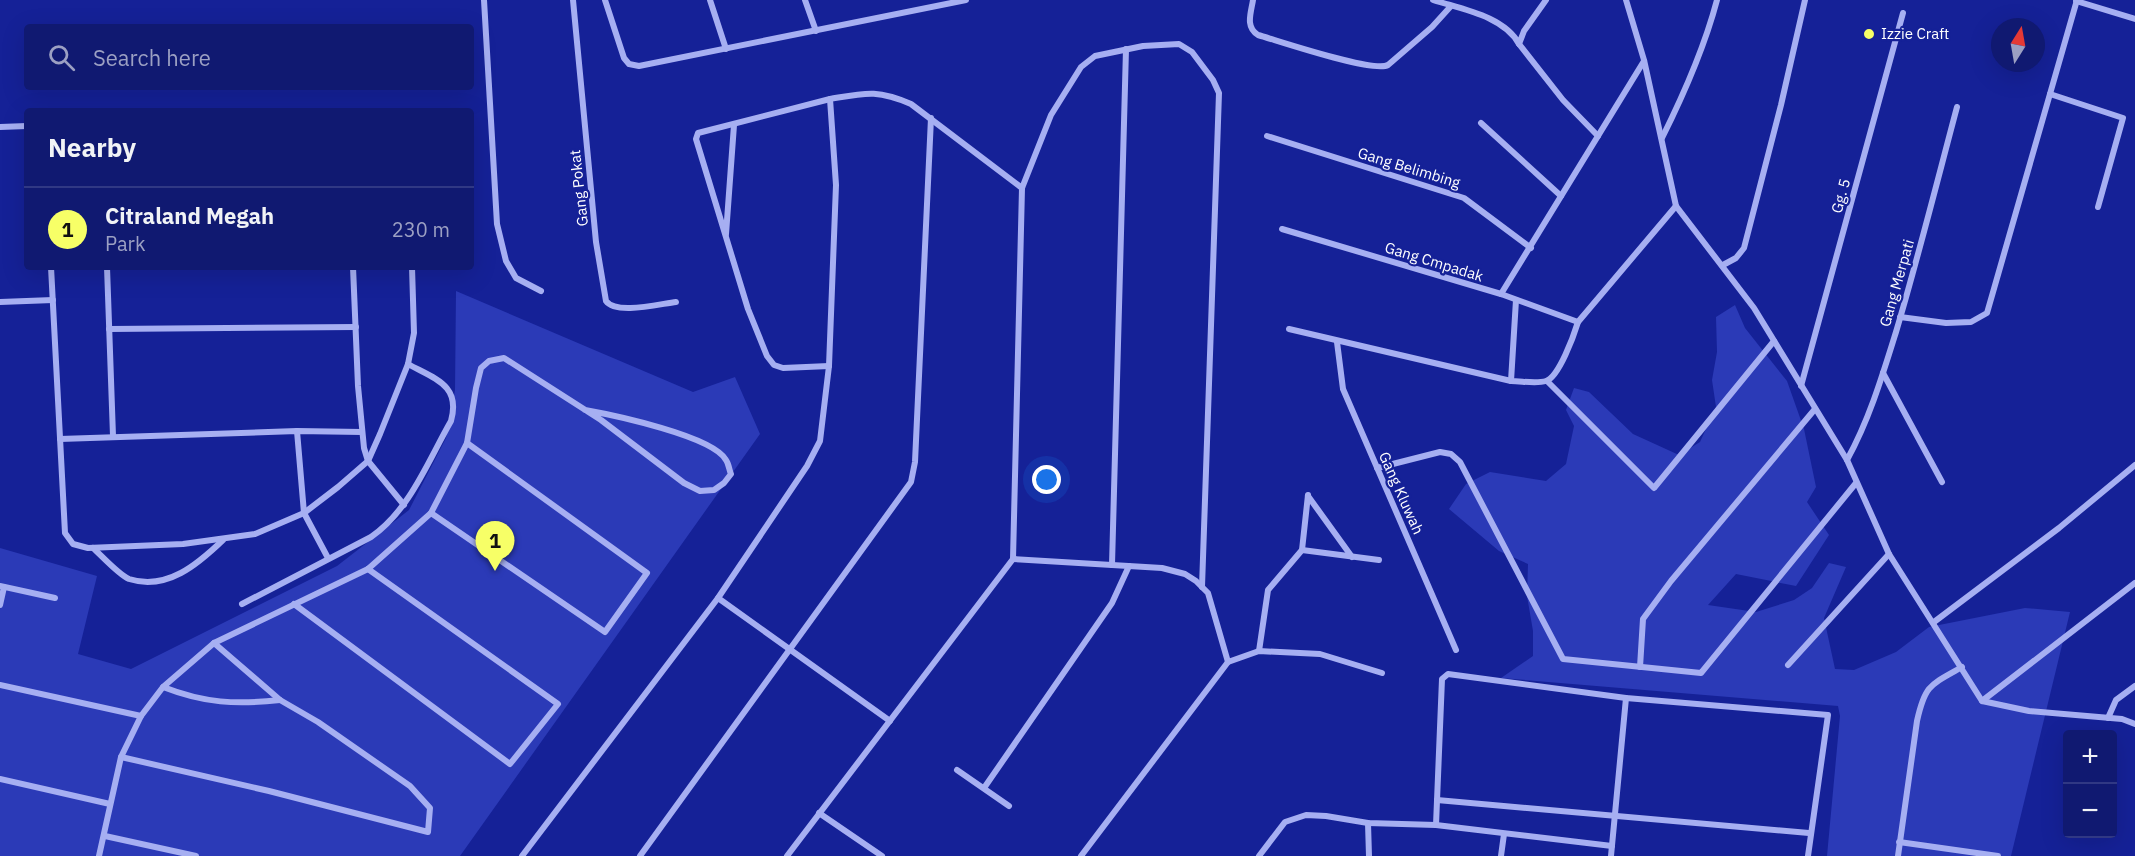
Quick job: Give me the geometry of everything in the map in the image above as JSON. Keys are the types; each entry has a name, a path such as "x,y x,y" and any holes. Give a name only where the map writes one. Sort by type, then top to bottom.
{"street":[{"path":"484,0 497,224 506,261 516,278 541,291"},
{"name":"Gang Pokat","path":"573,0 596,242 606,301 609,306 620,309 675,302"},
{"path":"605,0 624,58 632,65 639,66 966,0"},
{"path":"710,0 726,49"},
{"path":"805,0 816,31"},
{"path":"1253,0 1250,24 1251,30 1258,35 1337,58 1383,67 1432,27 1451,6"},
{"path":"1433,0 1468,9 1513,33 1563,100 1598,136"},
{"path":"1519,44 1524,31 1546,0"},
{"path":"1626,0 1644,60 1676,206 1723,265 1774,340 1847,460 1889,554 1982,701 2028,711 2122,719 2135,724"},
{"path":"1661,139 1688,84 1708,32 1717,0"},
{"path":"1723,265 1736,258 1744,248 1805,0"},
{"path":"1900,317 1946,323 1971,322 1987,313 2077,1 2135,19"},
{"name":"Gg. 5","path":"1802,386 1903,13"},
{"path":"787,856 1013,559 1022,188 1051,115 1081,67 1095,56 1162,44 1179,44 1192,52 1214,80 1219,93 1202,587"},
{"path":"1112,565 1126,49"},
{"path":"1501,294 1644,60"},
{"path":"829,366 783,368 774,365 767,356 748,309 696,139 698,133 830,99 870,92 893,96 911,104 1022,188"},
{"path":"2050,94 2123,118 2098,207"},
{"path":"522,856 718,598 807,466 820,441 829,366 836,185 830,99"},
{"name":"Gang Merpati","path":"1847,460 1865,425 1883,374 1957,107"},
{"path":"640,856 911,482 915,462 931,118"},
{"path":"1481,123 1561,196"},
{"path":"726,237 734,125"},
{"path":"0,127 24,126"},
{"name":"Gang Belimbing","path":"1267,136 1464,198 1531,248"},
{"path":"1289,329 1336,342 1511,381 1547,381 1553,376 1573,342 1578,322 1676,206"},
{"name":"Gang Cmpadak","path":"1282,229 1501,294 1578,322"},
{"path":"51,270 64,533 78,547 93,548 183,544 255,534 304,513 338,487 368,460 381,434 408,364 414,333 412,270"},
{"path":"106,270 113,436"},
{"path":"353,270 362,432 368,460 404,505"},
{"path":"0,302 52,300"},
{"path":"1511,381 1516,300"},
{"path":"109,329 356,327"},
{"path":"1547,381 1654,488 1774,340"},
{"name":"Gang Kluwah","path":"1336,342 1343,389 1456,650"},
{"path":"99,856 121,757 141,716 163,687 214,643 368,569 431,513 468,443 476,388 482,368 489,361 504,358 585,410 601,420 684,483 700,491 714,490 731,474 726,459 706,444 630,419 585,410"},
{"path":"242,604 381,530 404,505 451,422 455,408 454,398 448,389 438,380 408,364"},
{"path":"1883,374 1942,482"},
{"path":"1640,667 1643,620 1671,581 1815,409"},
{"path":"60,439 297,431 362,432"},
{"path":"297,431 304,513 328,558"},
{"path":"431,513 605,633 647,573 468,443"},
{"path":"1377,468 1440,452 1451,454 1460,462 1563,660 1701,673 1856,483"},
{"path":"1934,622 2059,528 2135,465"},
{"path":"1259,651 1268,590 1302,550 1308,495 1352,556"},
{"path":"93,548 127,578 155,583 186,571 224,539"},
{"path":"1302,550 1379,560"},
{"path":"1788,665 1889,554"},
{"path":"1013,559 1162,568 1185,574 1208,593 1228,662"},
{"path":"984,788 1112,603 1129,566"},
{"path":"294,604 510,764 558,704 368,569"},
{"path":"1982,701 2135,583"},
{"path":"0,605 2,586 55,598"},
{"path":"718,598 890,722"},
{"path":"121,757 269,791 428,832 430,808 410,786 318,722 280,700 214,643"},
{"path":"1081,856 1228,662 1259,651 1320,654 1383,673"},
{"path":"1898,856 1922,700 1928,688 1935,682 1962,667"},
{"path":"1436,825 1442,679 1448,674 1626,698 1828,714 1809,833 1808,856"},
{"path":"0,685 141,716"},
{"path":"2108,718 2116,700 2135,686"},
{"path":"163,687 191,698 248,704 280,700"},
{"path":"1611,856 1626,698"},
{"path":"957,770 1010,806"},
{"path":"0,779 110,804"},
{"path":"1437,800 1809,833"},
{"path":"819,813 882,856"},
{"path":"1259,856 1285,822 1306,815 1368,823 1436,825 1612,846"},
{"path":"1368,823 1369,856"},
{"path":"1501,856 1504,834"},
{"path":"105,836 196,856"},
{"path":"1899,842 1998,856"}],"shaded area":[{"path":"456,291 693,392 735,377 760,434 460,856 0,856 0,548 97,576 78,654 131,669 337,566 409,510 446,438 455,390"},
{"path":"1735,305 1745,328 1787,381 1804,429 1816,487 1807,502 1829,535 1796,586 1736,574 1708,605 1756,612 1794,600 1812,588 1829,563 1846,567 1824,618 1835,669 1854,670 1896,652 1929,627 2025,608 2070,612 2011,856 1827,856 1840,716 1838,706 1501,678 1533,656 1533,631 1527,596 1528,564 1499,551 1449,509 1466,484 1490,472 1546,481 1566,464 1574,426 1566,410 1574,388 1589,392 1633,434 1679,455 1700,442 1716,407 1712,380 1717,352 1716,317"}],"place":[{"name":"Izzie Craft","path":"1869,34"},
{"name":"Citraland Megah","path":"495,571"}]}
